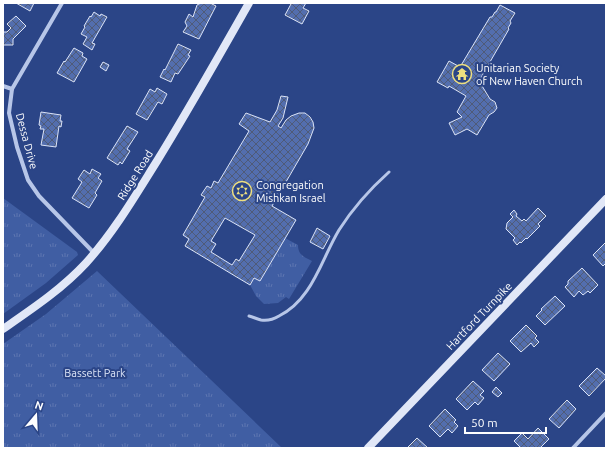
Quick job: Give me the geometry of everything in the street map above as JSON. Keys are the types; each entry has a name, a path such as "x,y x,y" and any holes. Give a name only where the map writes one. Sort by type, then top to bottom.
{"main road":[{"name":"Ridge Road","path":"3,329 61,287 79,271 113,229 191,104 249,3"},
{"name":"Hartford Turnpike","path":"368,448 606,199"}],"street":[{"path":"3,86 12,89 62,3"},
{"name":"Dessa Drive","path":"12,89 9,113 17,147 28,180 39,196 94,254"},
{"path":"573,448 606,413"}],"lane":[{"path":"249,316 262,320 274,318 287,312 296,305 305,295 348,216 377,183 389,172"}],"green space":[{"path":"3,198 77,252 78,255 46,283 3,314"},
{"path":"285,238 298,245 300,253 312,261 289,299 286,297 278,303 264,304 256,296 250,285 254,278 260,281"},
{"name":"Bassett Park","path":"97,271 282,448 3,448 3,344 46,314"}],"building":[{"path":"16,3 34,3 30,11"},
{"path":"201,3 210,3 216,6 199,39 183,32 187,26 185,22 189,14 193,17 197,5"},
{"path":"289,3 306,3 303,8 309,11 302,24 285,15 291,4"},
{"name":"Unitarian Society of New Haven Church","path":"500,5 515,13 510,21 511,23 508,28 509,29 479,81 490,99 495,102 497,108 489,115 477,135 467,129 455,135 449,123 462,117 457,112 466,96 449,86 448,88 437,82 449,61 460,67 490,17 492,17"},
{"path":"94,12 100,16 101,14 107,17 92,43 95,44 92,50 83,44 87,37 81,34 85,27 84,26"},
{"path":"16,16 26,26 13,39 13,45 3,45 3,32 7,32 11,28 7,24"},
{"path":"178,44 191,50 188,55 190,56 178,74 175,73 171,82 160,77"},
{"path":"74,48 83,53 82,56 87,59 74,82 57,73"},
{"path":"103,62 109,65 106,71 100,67"},
{"path":"157,88 167,94 162,104 158,102 147,120 136,114 150,89 155,92"},
{"name":"Congregation Mishkan Israel","path":"281,96 288,97 283,118 278,126 281,128 286,120 291,116 299,113 305,113 313,122 314,128 308,144 272,206 296,220 260,281 254,278 250,285 185,246 189,239 183,235 205,197 201,195 207,186 211,188 214,181 218,183 249,131 239,124 246,113 270,122 277,110","holes":["225,218 255,235 239,261 236,259 232,265 211,252 216,244 211,241"]},
{"path":"41,112 61,115 60,121 62,121 61,127 59,126 56,147 41,145 44,129 40,129 41,126 39,125"},
{"path":"127,126 138,132 127,149 130,151 122,164 120,162 118,165 107,158"},
{"path":"92,169 101,174 98,178 102,181 95,193 97,195 89,208 72,198 82,182 78,179 84,170 90,174"},
{"path":"538,208 546,216 538,224 540,226 527,239 526,238 517,245 513,240 515,238 506,229 507,223 513,217 510,214 514,210 517,214 516,216 522,221 524,219 526,221"},
{"path":"317,228 330,236 323,249 310,242"},
{"path":"605,243 606,263 603,266 593,255"},
{"path":"582,268 598,285 590,293 588,291 583,295 579,291 574,297 565,287 568,284 568,281"},
{"path":"555,296 565,306 545,325 536,316"},
{"path":"526,325 537,336 535,338 539,342 534,347 531,343 521,352 510,341"},
{"path":"498,353 510,364 494,381 482,370"},
{"path":"597,368 606,376 606,378 589,396 579,386"},
{"path":"473,381 484,391 480,395 484,398 478,405 475,402 467,410 456,399"},
{"path":"496,387 502,393 498,397 492,392"},
{"path":"567,400 576,409 559,428 549,419"},
{"path":"445,409 456,420 454,422 458,426 452,433 448,429 440,437 429,426"},
{"path":"538,428 549,439 540,448 521,448 514,441 522,433 528,439"},
{"path":"417,438 428,448 407,448"}],"place":[{"name":"Unitarian Society of New Haven Church","path":"462,74"},
{"name":"Congregation Mishkan Israel","path":"242,191"}]}
